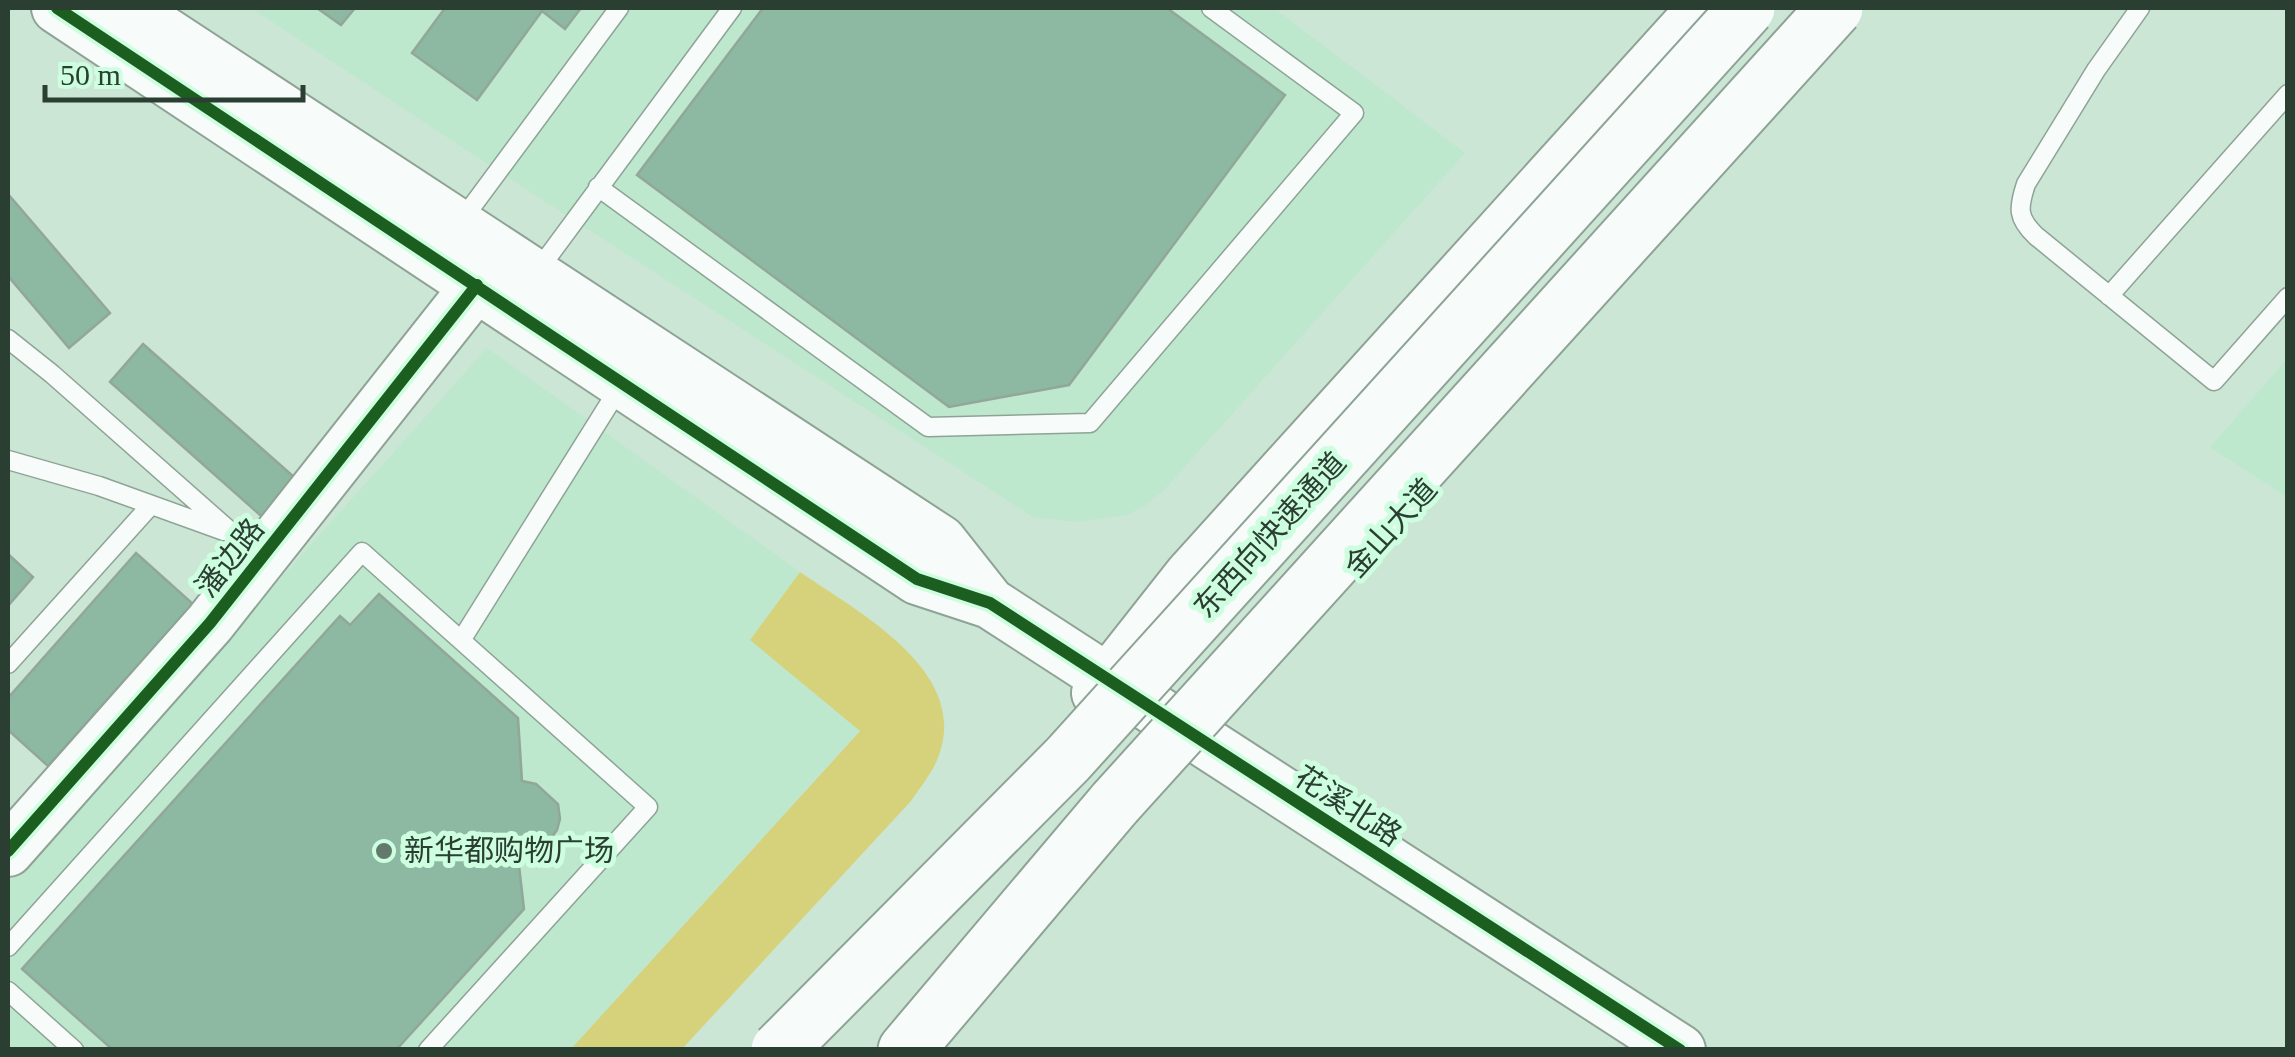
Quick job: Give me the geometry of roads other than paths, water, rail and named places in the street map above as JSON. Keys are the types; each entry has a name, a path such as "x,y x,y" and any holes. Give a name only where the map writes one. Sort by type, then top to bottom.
{"highway":[{"name":"东西向快速通道","path":"780,1050 1068,759 1748,8"},
{"path":"906,1050 1114,804 1835,8"}],"street":[{"path":"57,8 917,579 990,603"},
{"path":"128,8 941,541 990,603"},
{"path":"780,1050 1048,752 1190,575 1703,8"},
{"name":"金山大道","path":"920,1050 1863,8"},
{"name":"潘边路","path":"8,851 210,624 248,547 476,285"},
{"name":"花溪北路","path":"990,603 1680,1050"}],"lane":[{"path":"458,224 619,8"},
{"path":"535,274 732,8"},
{"path":"598,188 928,427 1090,423 1354,113 1212,8"},
{"path":"2140,8 2026,184 2020,216 2026,227 2214,382 2288,298"},
{"path":"2109,296 2288,94"},
{"path":"8,341 52,374 248,547"},
{"path":"462,638 622,383"},
{"path":"8,460 151,505 248,547"},
{"path":"8,664 151,505"},
{"path":"8,948 362,552 648,807 428,1050"},
{"path":"8,991 74,1050"}],"place":[{"name":"新华都购物广场","path":"384,851"}]}
